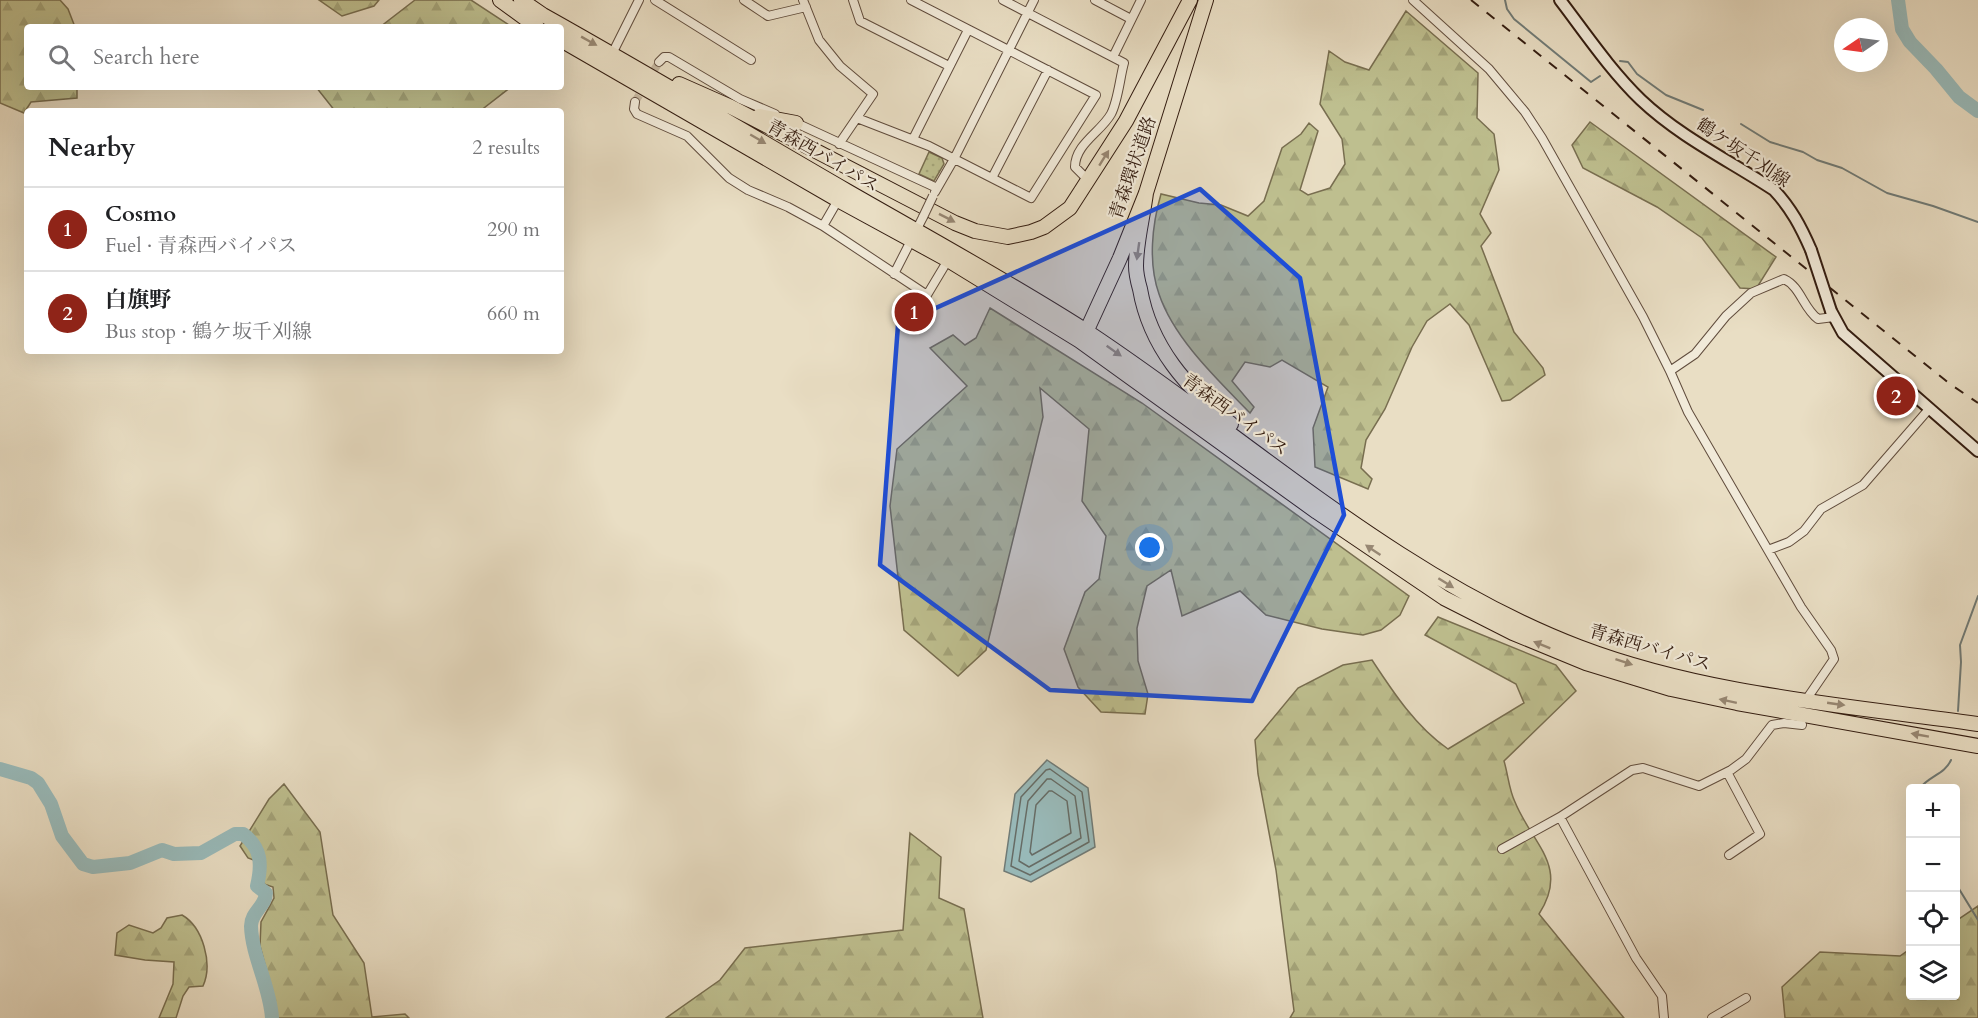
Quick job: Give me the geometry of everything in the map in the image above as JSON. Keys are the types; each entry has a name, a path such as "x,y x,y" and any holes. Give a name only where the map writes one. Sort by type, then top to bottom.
{"highway":[{"path":"500,0 533,24"},
{"name":"青森西バイパス","path":"521,0 559,24"},
{"path":"612,54 731,107 955,223 975,231 1008,237 1044,227 1070,208 1126,121 1190,0"},
{"name":"青森環状道路","path":"1083,336 1120,258 1146,193 1206,0"},
{"name":"青森西バイパス","path":"564,27 914,235 948,260 1083,336 1317,512 1444,598 1513,633 1586,663 1671,689 1784,717 1978,746"},
{"name":"青森西バイパス","path":"564,42 838,200 958,253 1449,585 1528,626 1581,648 1654,671 1726,688 1978,724"},
{"path":"731,107 767,118 796,123"},
{"path":"1146,193 1136,267 1144,313 1162,351 1185,380 1215,411 1313,494"}],"main road":[{"name":"鶴ケ坂千刈線","path":"1560,0 1623,81 1643,101 1673,126 1774,190 1788,204 1811,250 1832,314 1843,333 1978,452"}],"street":[{"path":"612,54 639,0"},
{"path":"655,0 751,60"},
{"path":"744,0 768,16 804,4 819,40 840,66 873,94 839,144"},
{"path":"853,0 860,21 949,66"},
{"path":"857,118 913,139 1031,198 1096,95 911,0"},
{"path":"1003,0 1124,63 1111,113 1083,146 1075,160 1075,167 1089,181"},
{"path":"894,274 1034,0"},
{"path":"1095,0 1131,19"},
{"path":"1113,57 1141,0"},
{"path":"1413,0 1489,69 1525,112 1542,138 1626,286 1670,371 1688,412 1801,607 1834,659 1806,700 1772,725 1746,759 1727,772 1699,786 1642,768 1632,770 1560,817 1502,849"},
{"path":"913,139 968,30"},
{"path":"659,62 663,57 669,57 740,99 796,123 935,192"},
{"path":"992,178 1048,70"},
{"path":"635,102 634,109 637,114 687,135 729,178 748,190 788,207 823,226 927,295 948,260"},
{"path":"823,226 838,200"},
{"path":"1670,371 1695,354 1726,316 1751,293 1784,279 1793,283 1812,315 1818,319 1832,314"},
{"path":"1768,550 1797,537 1821,509 1863,484 1929,409"},
{"path":"1784,717 1802,725"},
{"path":"1727,772 1760,834 1729,855"},
{"path":"1560,817 1636,958 1662,996 1664,1018"},
{"path":"1713,1018 1746,998"}],"highlighted area":[{"path":"1200,189 1300,278 1344,515 1252,701 1050,690 880,565 898,325"}],"green space":[{"path":"0,0 60,0 68,9 74,24 24,24 24,90 77,90 77,98 31,102 27,108 24,108 24,113 0,103"},
{"path":"319,0 379,0 374,6 342,16"},
{"path":"415,0 471,0 507,24 384,24"},
{"path":"1406,11 1478,73 1477,118 1494,134 1499,170 1480,214 1491,233 1481,246 1514,332 1543,368 1545,375 1510,400 1502,401 1469,325 1450,304 1427,321 1412,347 1385,409 1366,440 1361,468 1372,479 1368,489 1315,467 1313,428 1328,387 1282,360 1270,367 1245,362 1232,381 1254,407 1250,413 1198,358 1175,327 1159,294 1153,270 1152,244 1161,194 1199,203 1221,205 1248,216 1264,201 1282,148 1301,134 1309,123 1318,131 1300,190 1308,195 1330,188 1345,164 1342,139 1320,104 1329,51 1345,62 1369,70"},
{"path":"318,90 507,90 484,108 333,108"},
{"path":"1590,122 1776,257 1756,289 1740,288 1702,238 1657,207 1583,168 1572,145"},
{"path":"929,152 942,158 944,164 934,181 919,174"},
{"path":"990,308 1142,403 1409,596 1400,615 1381,630 1363,635 1322,629 1266,615 1240,591 1182,616 1171,570 1147,586 1137,628 1138,661 1148,694 1145,714 1101,712 1078,687 1064,649 1085,592 1099,579 1106,536 1082,501 1089,429 1040,388 1043,417 986,650 958,676 904,630 890,506 897,449 967,386 930,348 953,335 965,345 976,338"},
{"path":"1438,617 1556,665 1576,691 1504,761 1513,797 1550,869 1551,882 1548,897 1539,914 1624,1018 1290,1018 1294,1011 1276,870 1258,774 1255,740 1298,688 1343,665 1372,660 1415,720 1448,749 1524,703 1516,684 1425,635"},
{"path":"284,784 320,832 333,915 364,963 372,1017 405,1014 409,1018 277,1018 260,946 261,922 274,898 273,887 264,884 264,864 248,858 240,846 269,799"},
{"path":"910,833 941,857 939,898 964,909 983,1018 666,1018 720,980 745,948 903,930"},
{"path":"1978,906 1978,1018 1785,1018 1782,987 1820,952 1900,956 1906,952 1906,1000 1960,1000 1960,918"},
{"path":"182,915 196,928 201,937 206,957 206,977 203,986 189,987 183,996 176,1018 159,1018 173,984 174,962 115,955 117,933 129,925 153,933 161,928 167,918"}],"water":[{"path":"1047,760 1088,788 1095,847 1031,882 1004,871 1015,794"}],"waterway":[{"path":"1505,0 1507,9 1514,19 1591,82 1600,76"},
{"path":"1898,0 1902,29 1910,42 1959,97 1978,111"},
{"path":"1620,61 1628,62 1637,74 1666,95 1703,110"},
{"path":"1741,124 1770,142 1803,152 1817,160 1842,168 1887,193 1978,222"},
{"path":"1958,711 1960,645 1978,596"},
{"path":"1925,784 1945,769 1951,760"},
{"path":"0,769 31,778 38,783 51,804 62,836 83,864 93,867 130,863 162,850 174,854 201,853 235,834 243,834 249,839 259,857 260,871 257,886 266,893 264,902 253,917 251,926 254,949 268,994 272,1018"},
{"path":"1960,891 1978,920"}],"tunnel":[{"path":"635,102 659,62"}],"railway":[{"path":"1471,0 1950,384 1978,403"}],"place":[{"name":"Cosmo","path":"914,312"},
{"name":"白旗野","path":"1896,396"}]}
